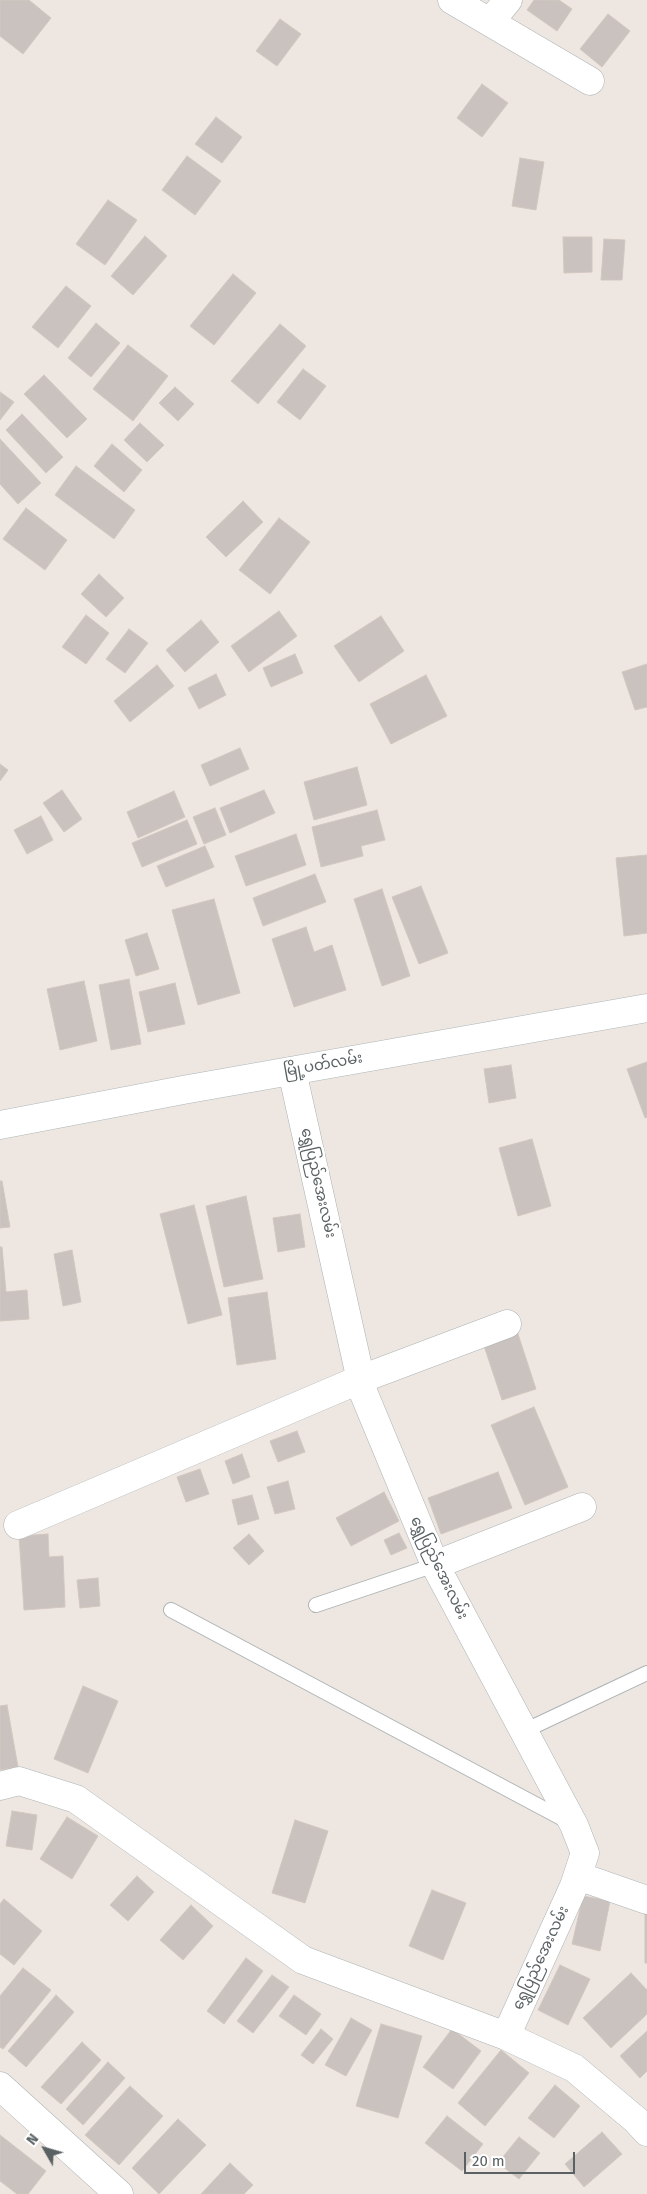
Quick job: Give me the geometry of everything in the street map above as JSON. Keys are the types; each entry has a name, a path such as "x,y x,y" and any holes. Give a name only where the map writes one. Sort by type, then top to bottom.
{"street":[{"path":"452,0 590,81"},
{"path":"490,22 508,0"},
{"name":"မြို့ပတ်လမ်း","path":"0,1125 647,1008"},
{"name":"ရွှေပြည်အေးလမ်း","path":"292,1071 364,1394 435,1565 574,1825 585,1853 578,1876 506,2036"},
{"path":"18,1525 361,1380 507,1324"},
{"path":"435,1565 582,1507"},
{"path":"0,1786 19,1782 76,1799 304,1960 506,2036 574,2068 636,2120 647,2132"},
{"path":"578,1876 647,1900"},
{"path":"0,2086 119,2194"}],"lane":[{"path":"316,1605 435,1565"},
{"path":"171,1610 574,1825"},
{"path":"524,1731 647,1673"}],"building":[{"path":"0,0 29,0 51,18 23,54 0,36"},
{"path":"534,0 559,0 572,9 557,31 527,10"},
{"path":"608,14 630,31 602,67 580,49"},
{"path":"280,19 301,34 277,66 256,51"},
{"path":"482,84 508,103 482,137 457,118"},
{"path":"216,117 242,137 222,163 195,144"},
{"path":"187,156 221,181 195,215 162,190"},
{"path":"520,158 544,162 536,210 512,206"},
{"path":"108,200 137,220 105,265 76,244"},
{"path":"145,236 167,256 133,295 111,276"},
{"path":"563,237 592,237 592,272 564,273"},
{"path":"604,239 625,240 622,280 601,280"},
{"path":"233,274 256,293 214,345 190,326"},
{"path":"66,286 91,306 58,348 32,327"},
{"path":"96,323 120,343 91,377 68,358"},
{"path":"280,324 306,346 258,404 231,381"},
{"path":"128,345 168,376 133,421 93,389"},
{"path":"303,369 326,386 300,420 277,402"},
{"path":"44,375 87,419 67,438 24,394"},
{"path":"175,387 194,404 178,421 159,403"},
{"path":"0,392 14,402 0,420"},
{"path":"22,414 63,457 46,473 6,430"},
{"path":"140,423 164,445 147,462 124,440"},
{"path":"0,439 41,483 18,504 0,484"},
{"path":"112,444 142,470 124,492 94,466"},
{"path":"76,466 135,510 114,539 55,495"},
{"path":"243,501 263,522 226,557 206,537"},
{"path":"26,508 67,540 45,570 3,539"},
{"path":"279,518 310,542 270,594 239,570"},
{"path":"99,574 124,598 106,617 81,594"},
{"path":"279,611 297,636 249,672 231,646"},
{"path":"86,615 109,633 86,664 62,647"},
{"path":"381,616 404,651 359,682 334,646"},
{"path":"201,620 219,642 185,672 166,650"},
{"path":"129,629 148,643 125,673 106,659"},
{"path":"295,654 303,673 271,687 263,668"},
{"path":"647,664 647,707 635,710 622,672"},
{"path":"157,665 174,686 130,722 114,701"},
{"path":"216,674 226,695 199,709 188,688"},
{"path":"426,675 447,716 391,744 370,704"},
{"path":"240,748 249,769 210,786 201,765"},
{"path":"0,764 8,770 0,781"},
{"path":"357,767 367,805 314,820 304,782"},
{"path":"62,790 82,819 64,832 43,803"},
{"path":"264,790 275,813 230,833 220,808"},
{"path":"174,791 185,817 138,838 127,812"},
{"path":"215,808 226,835 204,844 193,817"},
{"path":"377,810 385,840 361,846 363,856 321,867 312,827"},
{"path":"41,816 53,840 27,854 14,830"},
{"path":"187,820 197,844 142,867 132,843"},
{"path":"296,834 306,865 246,886 235,856"},
{"path":"205,846 214,867 166,887 157,866"},
{"path":"647,855 647,933 624,936 616,858"},
{"path":"315,874 326,902 263,926 253,898"},
{"path":"421,886 448,953 419,964 392,897"},
{"path":"382,889 410,976 382,986 354,899"},
{"path":"214,899 240,993 198,1005 172,910"},
{"path":"306,927 314,952 332,945 346,990 294,1007 272,939"},
{"path":"147,933 159,969 136,976 125,940"},
{"path":"129,979 141,1044 111,1050 99,985"},
{"path":"84,981 97,1041 60,1050 47,989"},
{"path":"175,983 185,1024 148,1032 139,992"},
{"path":"647,1062 647,1117 645,1118 627,1069"},
{"path":"511,1065 516,1098 489,1103 484,1069"},
{"path":"532,1139 551,1206 518,1216 499,1148"},
{"path":"0,1181 2,1181 10,1227 0,1228"},
{"path":"246,1196 263,1279 224,1287 206,1206"},
{"path":"194,1205 222,1315 188,1324 160,1214"},
{"path":"300,1214 305,1247 278,1252 273,1218"},
{"path":"0,1247 2,1247 6,1292 27,1290 29,1319 0,1321"},
{"path":"72,1250 81,1302 63,1306 54,1254"},
{"path":"267,1292 276,1359 237,1365 228,1298"},
{"path":"516,1328 536,1389 502,1400 482,1340"},
{"path":"534,1407 568,1487 525,1505 491,1425"},
{"path":"297,1431 305,1452 278,1462 270,1441"},
{"path":"242,1454 250,1477 233,1484 225,1461"},
{"path":"200,1469 209,1494 186,1502 177,1477"},
{"path":"498,1472 512,1508 441,1534 428,1498"},
{"path":"288,1481 295,1509 275,1514 267,1487"},
{"path":"384,1492 399,1521 351,1546 336,1518"},
{"path":"252,1495 259,1519 238,1525 232,1500"},
{"path":"399,1533 407,1548 391,1555 384,1540"},
{"path":"48,1534 49,1557 63,1556 65,1607 24,1610 19,1536"},
{"path":"249,1534 264,1551 249,1565 233,1548"},
{"path":"98,1578 100,1606 80,1608 77,1580"},
{"path":"83,1686 118,1701 88,1773 54,1759"},
{"path":"7,1705 18,1767 0,1770 0,1706"},
{"path":"12,1811 37,1815 32,1850 6,1846"},
{"path":"67,1817 98,1836 72,1879 40,1859"},
{"path":"295,1820 328,1831 305,1903 272,1893"},
{"path":"137,1876 154,1892 128,1921 110,1905"},
{"path":"432,1890 466,1903 443,1960 409,1946"},
{"path":"583,1896 610,1901 600,1951 572,1944"},
{"path":"4,1899 42,1931 14,1965 0,1954 0,1904"},
{"path":"191,1905 213,1926 183,1960 160,1940"},
{"path":"645,1913 647,1913 647,1963 645,1963"},
{"path":"246,1958 263,1971 224,2024 207,2011"},
{"path":"560,1965 590,1979 568,2025 538,2010"},
{"path":"23,1968 51,1990 3,2049 0,2047 0,1996"},
{"path":"631,1973 647,1990 647,2014 611,2048 583,2018"},
{"path":"272,1975 289,1987 253,2033 237,2021"},
{"path":"56,1995 74,2012 26,2067 8,2051"},
{"path":"294,1995 321,2014 306,2035 279,2016"},
{"path":"351,2018 372,2030 346,2076 325,2065"},
{"path":"381,2024 422,2036 398,2118 356,2106"},
{"path":"321,2029 333,2039 313,2064 301,2055"},
{"path":"452,2029 481,2051 453,2089 423,2067"},
{"path":"647,2031 647,2071 640,2078 620,2056"},
{"path":"82,2042 101,2060 61,2104 41,2087"},
{"path":"501,2050 529,2073 485,2126 458,2103"},
{"path":"108,2062 125,2078 83,2125 66,2109"},
{"path":"555,2085 580,2106 554,2138 528,2118"},
{"path":"130,2086 163,2116 119,2165 85,2135"},
{"path":"447,2116 483,2144 462,2171 425,2143"},
{"path":"178,2119 206,2145 159,2194 132,2168"},
{"path":"602,2132 622,2154 584,2187 565,2164"},
{"path":"0,2135 46,2171 28,2194 17,2194 0,2181"},
{"path":"519,2137 540,2153 519,2179 498,2163"},
{"path":"230,2163 253,2185 244,2194 201,2194"}]}
